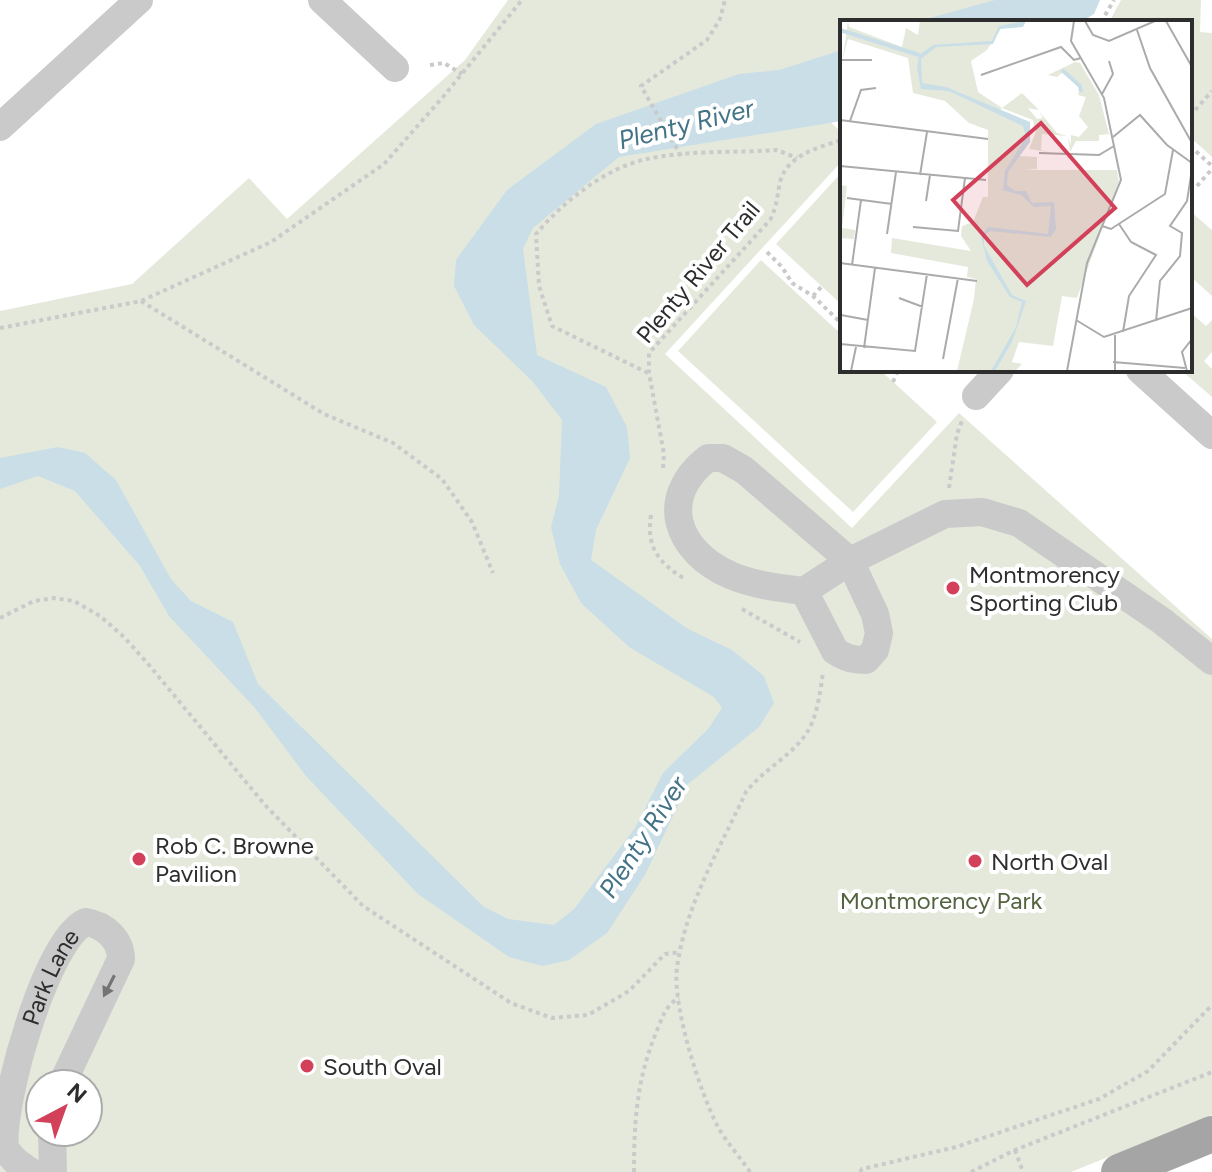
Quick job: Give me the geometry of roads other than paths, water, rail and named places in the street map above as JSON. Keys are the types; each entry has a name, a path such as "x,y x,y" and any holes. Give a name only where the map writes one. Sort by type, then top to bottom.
{"main road":[{"path":"1119,1172 1212,1134"}],"street":[{"path":"0,127 139,0"},
{"path":"322,0 395,68"},
{"path":"976,396 998,372"},
{"path":"1142,372 1212,435"},
{"path":"804,591 835,651 853,660 866,660 875,650 879,633 875,614 850,561 744,470 723,458 708,458 697,467 679,496 679,525 699,556 729,575 766,586 804,591 850,561 945,514 982,512 1019,523 1150,613 1212,661"},
{"name":"Park Lane","path":"31,1172 10,1156 3,1139 10,1069 27,1017 46,976 72,932 86,922 111,934 121,949 121,959 70,1068"},
{"path":"52,1148 53,1172"}],"water":[{"path":"995,0 1100,0 1094,14 1084,20 922,20"},
{"name":"Plenty River","path":"840,51 840,121 619,157 533,228 523,249 537,355 606,387 627,427 630,458 596,530 591,560 688,629 732,650 764,676 774,703 759,727 688,784 645,875 607,933 569,960 542,966 509,957 418,894 306,776 255,708 169,616 140,566 75,491 38,476 0,489 0,458 58,447 85,453 116,480 171,579 191,601 233,622 258,684 484,907 508,919 554,925 574,909 635,828 663,773 708,729 722,708 714,697 629,647 581,603 560,564 551,527 559,496 562,420 533,382 474,325 454,286 456,260 507,190 596,124 739,74 779,70"}],"place":[{"name":"Montmorency Sporting Club","path":"953,588"},
{"name":"Rob C. Browne Pavilion","path":"139,859"},
{"name":"North Oval","path":"975,861"},
{"name":"South Oval","path":"307,1066"}],"park label":[{"name":"Montmorency Park","path":"941,900"}]}
